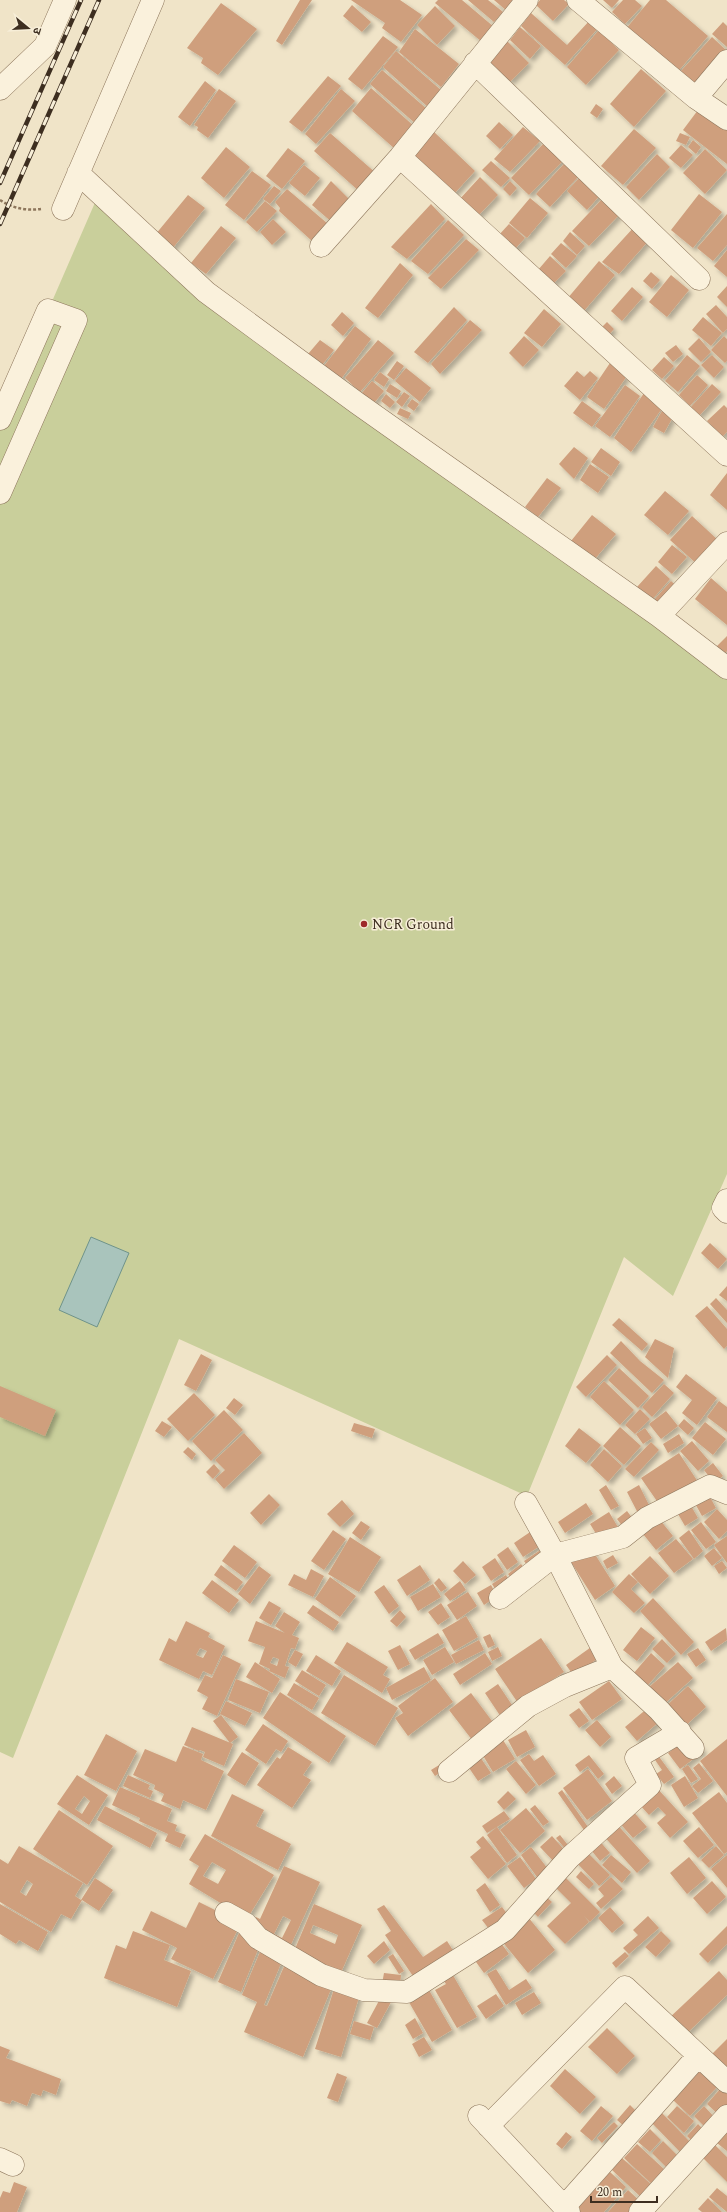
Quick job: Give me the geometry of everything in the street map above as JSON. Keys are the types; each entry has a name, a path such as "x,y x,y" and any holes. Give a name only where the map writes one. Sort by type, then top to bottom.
{"street":[{"path":"0,89 45,46 65,0"},
{"path":"63,210 153,0"},
{"path":"321,246 400,157 527,0"},
{"path":"578,0 696,98 727,119"},
{"path":"696,98 727,62"},
{"path":"475,63 699,280"},
{"path":"400,157 727,455"},
{"path":"78,173 206,292 357,403 659,616 727,668"},
{"path":"0,419 48,310 76,320 0,493"},
{"path":"659,616 727,542"},
{"path":"727,1200 723,1208 727,1212"},
{"path":"500,1598 555,1555 623,1537 647,1518 710,1486 727,1493"},
{"path":"226,1913 246,1924 258,1938 321,1975 364,1990 406,1992 505,1930 570,1857 650,1785 636,1758 686,1740 612,1667 555,1555 526,1502"},
{"path":"449,1771 528,1706 565,1686 612,1667"},
{"path":"698,2056 567,2209 483,2121 625,1987 727,2082"},
{"path":"640,2212 727,2116"}],"path":[{"path":"0,200 8,205 23,209 63,210"}],"green space":[{"name":"NCR Ground","path":"97,198 727,674 727,1174 673,1296 624,1257 527,1496 179,1339 13,1758 0,1752 0,421"}],"water":[{"path":"91,1237 129,1253 97,1327 59,1310"}],"building":[{"path":"300,0 312,0 282,45 276,41"},
{"path":"351,0 400,0 422,15 401,42 382,28 385,23"},
{"path":"438,0 462,0 494,27 482,42 435,3"},
{"path":"468,0 488,0 503,12 494,22"},
{"path":"494,0 516,0 507,11"},
{"path":"540,0 564,0 569,4 553,21 536,5"},
{"path":"603,0 619,0 612,8"},
{"path":"623,0 635,0 642,6 625,24 612,12"},
{"path":"650,0 666,0 708,36 676,74 625,30"},
{"path":"221,3 257,29 218,75 201,63 203,58 187,48"},
{"path":"352,5 371,22 362,32 343,16"},
{"path":"435,6 455,26 437,45 417,25"},
{"path":"531,13 567,45 591,19 600,26 565,65 521,26"},
{"path":"723,22 727,26 727,47 712,34"},
{"path":"520,27 541,46 530,59 510,40"},
{"path":"415,29 459,64 441,87 399,52"},
{"path":"599,30 619,50 586,85 567,67"},
{"path":"383,36 398,47 362,90 348,79"},
{"path":"712,37 727,51 698,88 680,72"},
{"path":"505,39 529,63 510,82 486,59"},
{"path":"396,51 442,91 428,107 383,67"},
{"path":"641,69 666,91 634,127 610,104"},
{"path":"382,70 428,110 416,124 370,84"},
{"path":"328,76 341,86 302,132 289,122"},
{"path":"205,81 216,90 190,126 178,117"},
{"path":"371,88 415,127 395,149 352,111"},
{"path":"219,89 236,101 208,138 197,130 198,127 194,125"},
{"path":"341,89 355,101 316,144 305,134"},
{"path":"596,104 603,109 597,118 590,113"},
{"path":"701,106 727,126 727,164 683,130"},
{"path":"499,122 513,135 500,149 486,136"},
{"path":"523,127 540,141 510,172 494,159"},
{"path":"634,129 656,148 623,185 601,166"},
{"path":"433,131 475,171 453,195 410,156"},
{"path":"330,133 377,174 360,192 314,151"},
{"path":"680,133 690,137 686,145 676,141"},
{"path":"693,140 701,147 696,154 688,147"},
{"path":"544,143 564,160 529,195 511,178"},
{"path":"681,145 693,155 681,168 669,158"},
{"path":"226,147 250,167 224,198 201,178"},
{"path":"288,148 305,161 282,189 266,176"},
{"path":"705,149 727,170 705,194 683,173"},
{"path":"657,154 670,167 639,200 626,187"},
{"path":"491,161 510,178 501,187 482,170"},
{"path":"564,164 578,177 550,207 536,194"},
{"path":"304,165 320,178 305,196 289,183"},
{"path":"252,171 271,185 244,220 225,205"},
{"path":"583,174 603,192 587,210 567,191"},
{"path":"480,177 498,195 477,217 458,201"},
{"path":"331,181 352,202 334,224 312,205"},
{"path":"510,181 517,188 510,196 503,189"},
{"path":"274,186 281,191 270,204 263,199"},
{"path":"287,189 328,224 312,241 279,211 280,208 275,202"},
{"path":"699,194 722,212 693,248 671,230"},
{"path":"188,195 205,208 172,249 155,235"},
{"path":"530,198 548,213 527,238 509,223"},
{"path":"603,198 620,214 589,246 572,231"},
{"path":"265,201 277,211 257,232 246,222"},
{"path":"431,204 445,219 407,259 391,247"},
{"path":"727,214 727,245 713,261 697,248"},
{"path":"273,219 286,232 272,245 260,232"},
{"path":"448,220 464,235 428,274 411,261"},
{"path":"509,224 525,238 514,250 498,236"},
{"path":"221,226 236,238 206,274 191,263"},
{"path":"635,226 651,238 619,274 602,262"},
{"path":"570,232 585,246 577,255 563,241"},
{"path":"466,239 479,250 441,289 428,278"},
{"path":"561,243 577,256 566,268 551,254"},
{"path":"727,250 727,277 714,266"},
{"path":"550,256 566,271 553,284 538,270"},
{"path":"599,261 615,275 583,312 567,299"},
{"path":"400,263 413,275 378,318 365,308"},
{"path":"651,272 660,280 652,289 643,281"},
{"path":"671,275 689,290 667,317 649,302"},
{"path":"727,286 727,307 717,297"},
{"path":"632,287 643,297 622,321 611,311"},
{"path":"716,305 727,317 727,329 723,333 706,314"},
{"path":"454,307 467,320 428,363 414,352"},
{"path":"544,309 561,324 542,347 524,333"},
{"path":"342,312 354,323 343,336 331,325"},
{"path":"703,317 722,333 711,346 692,330"},
{"path":"470,320 482,330 440,374 431,364"},
{"path":"607,322 614,329 607,337 599,330"},
{"path":"355,326 371,339 341,379 324,366"},
{"path":"524,336 539,350 523,367 509,353"},
{"path":"724,336 727,339 727,361 725,363 711,350"},
{"path":"699,338 711,352 701,362 688,349"},
{"path":"320,340 334,350 322,365 308,354"},
{"path":"378,340 394,353 360,392 345,378"},
{"path":"676,345 683,354 673,362 665,353"},
{"path":"687,355 700,366 678,392 665,381"},
{"path":"712,355 724,367 714,378 701,365"},
{"path":"664,357 674,366 662,379 652,370"},
{"path":"397,361 404,366 394,380 387,375"},
{"path":"610,363 627,376 604,409 587,397"},
{"path":"406,368 431,388 420,402 395,381"},
{"path":"577,371 584,377 590,371 598,378 580,400 564,386"},
{"path":"380,372 389,379 384,387 374,380"},
{"path":"697,375 708,385 690,406 679,395"},
{"path":"372,381 384,391 374,403 362,393"},
{"path":"390,384 401,391 397,398 386,391"},
{"path":"712,384 721,392 699,416 690,408"},
{"path":"625,385 640,396 610,437 595,426"},
{"path":"404,392 410,396 402,407 396,402"},
{"path":"644,393 663,407 631,452 614,438"},
{"path":"386,394 395,402 390,408 381,401"},
{"path":"412,399 419,404 414,411 407,406"},
{"path":"582,401 601,415 592,427 573,413"},
{"path":"724,405 727,408 727,432 722,437 707,421"},
{"path":"400,408 411,413 408,419 397,414"},
{"path":"662,411 673,417 664,433 653,427"},
{"path":"574,447 588,458 574,479 559,464"},
{"path":"601,448 620,462 611,476 591,462"},
{"path":"590,464 609,477 598,493 580,480"},
{"path":"727,473 727,510 710,495"},
{"path":"547,478 561,488 538,517 525,507"},
{"path":"665,491 689,511 668,535 644,515"},
{"path":"592,515 616,534 594,560 571,541"},
{"path":"692,516 719,541 698,565 670,540"},
{"path":"672,545 687,557 672,574 658,562"},
{"path":"656,566 670,579 651,601 637,587"},
{"path":"711,578 727,592 727,625 695,599"},
{"path":"671,581 681,590 663,609 654,600"},
{"path":"727,636 727,651 724,655 716,647"},
{"path":"710,1243 727,1259 718,1269 701,1253"},
{"path":"727,1286 727,1301 719,1295"},
{"path":"716,1298 727,1310 727,1323 710,1304"},
{"path":"707,1306 727,1329 727,1346 724,1349 695,1316"},
{"path":"619,1318 648,1344 642,1351 612,1325"},
{"path":"655,1339 674,1348 668,1378 645,1357"},
{"path":"621,1341 640,1361 664,1380 652,1393 610,1353"},
{"path":"201,1354 212,1360 196,1391 184,1385"},
{"path":"607,1355 617,1365 586,1397 576,1387"},
{"path":"619,1368 649,1396 638,1408 608,1380"},
{"path":"686,1374 717,1398 697,1425 682,1413 692,1400 676,1387"},
{"path":"604,1381 634,1410 620,1425 590,1397"},
{"path":"664,1384 674,1393 652,1417 642,1407"},
{"path":"0,1386 56,1410 45,1436 0,1417"},
{"path":"194,1393 215,1415 188,1441 167,1419"},
{"path":"234,1398 243,1405 235,1415 226,1408"},
{"path":"719,1401 727,1407 727,1432 707,1417"},
{"path":"640,1409 650,1419 635,1434 625,1425"},
{"path":"224,1410 243,1430 211,1461 192,1441"},
{"path":"666,1411 678,1426 661,1439 649,1424"},
{"path":"684,1419 694,1428 688,1435 678,1426"},
{"path":"162,1421 172,1427 164,1437 155,1431"},
{"path":"705,1422 726,1439 713,1455 692,1438"},
{"path":"354,1423 375,1429 372,1438 351,1431"},
{"path":"620,1427 641,1446 624,1465 603,1446"},
{"path":"579,1428 601,1445 586,1463 565,1446"},
{"path":"645,1428 652,1438 643,1444 636,1434"},
{"path":"244,1433 262,1453 224,1489 215,1479 225,1470 215,1460"},
{"path":"679,1434 684,1443 668,1453 663,1444"},
{"path":"692,1441 709,1461 698,1471 680,1451"},
{"path":"651,1442 659,1450 634,1477 625,1469"},
{"path":"188,1447 196,1454 192,1460 183,1452"},
{"path":"604,1449 622,1466 608,1482 590,1465"},
{"path":"679,1453 698,1482 661,1507 641,1478"},
{"path":"713,1463 723,1476 714,1483 704,1470"},
{"path":"214,1464 220,1471 213,1479 206,1472"},
{"path":"606,1485 619,1506 611,1510 599,1490"},
{"path":"639,1485 652,1511 640,1517 627,1492"},
{"path":"706,1490 716,1508 702,1516 692,1498"},
{"path":"269,1494 280,1505 261,1525 250,1513"},
{"path":"687,1499 698,1518 685,1526 674,1507"},
{"path":"342,1500 354,1514 340,1527 327,1514"},
{"path":"586,1503 593,1514 565,1533 558,1522"},
{"path":"717,1509 727,1520 727,1531 719,1539 704,1522"},
{"path":"627,1511 636,1523 626,1531 617,1519"},
{"path":"609,1512 619,1529 600,1540 590,1524"},
{"path":"656,1515 673,1536 656,1550 639,1529"},
{"path":"361,1521 370,1527 361,1540 352,1533"},
{"path":"701,1522 716,1542 706,1549 691,1530"},
{"path":"536,1528 546,1542 523,1557 514,1543"},
{"path":"333,1530 346,1539 324,1570 311,1561"},
{"path":"689,1530 703,1551 694,1559 679,1538"},
{"path":"727,1536 727,1563 714,1545"},
{"path":"350,1537 381,1557 359,1592 328,1574"},
{"path":"676,1539 693,1559 674,1573 658,1553"},
{"path":"234,1545 257,1562 245,1578 222,1561"},
{"path":"508,1547 518,1562 507,1570 497,1555"},
{"path":"591,1548 615,1586 595,1600 571,1562"},
{"path":"714,1548 722,1558 712,1566 704,1556"},
{"path":"542,1549 549,1559 532,1572 524,1561"},
{"path":"613,1555 618,1563 607,1569 603,1561"},
{"path":"650,1556 669,1576 650,1594 631,1574"},
{"path":"495,1558 504,1572 491,1581 482,1567"},
{"path":"463,1561 476,1575 465,1584 453,1571"},
{"path":"722,1561 727,1568 719,1574 714,1566"},
{"path":"521,1564 529,1574 516,1585 508,1574"},
{"path":"221,1565 243,1582 236,1591 214,1575"},
{"path":"420,1565 430,1580 407,1596 397,1580"},
{"path":"259,1566 271,1575 250,1604 238,1594"},
{"path":"311,1569 324,1576 313,1597 288,1585 294,1574 306,1580"},
{"path":"629,1574 638,1582 631,1589 645,1603 634,1613 612,1592"},
{"path":"506,1575 512,1586 499,1595 492,1584"},
{"path":"330,1577 356,1596 340,1617 315,1599"},
{"path":"439,1578 447,1588 441,1592 434,1583"},
{"path":"212,1580 239,1600 229,1613 202,1593"},
{"path":"460,1581 466,1590 450,1601 444,1594"},
{"path":"433,1584 441,1597 418,1611 410,1597"},
{"path":"384,1585 399,1606 389,1614 374,1592"},
{"path":"491,1585 497,1596 484,1605 477,1593"},
{"path":"468,1592 477,1606 457,1620 447,1605"},
{"path":"653,1598 694,1642 681,1655 640,1611"},
{"path":"269,1601 281,1608 271,1625 259,1618"},
{"path":"441,1603 450,1617 438,1625 428,1612"},
{"path":"313,1605 339,1622 333,1631 307,1613"},
{"path":"400,1610 406,1617 397,1627 390,1621"},
{"path":"284,1612 300,1622 292,1635 299,1638 295,1649 291,1648 285,1666 289,1667 285,1678 269,1671 270,1669 259,1664 265,1647 248,1641 256,1621 285,1633 275,1626","holes":["273,1657 279,1659 277,1666 270,1663"]},
{"path":"466,1616 478,1637 454,1651 442,1630"},
{"path":"186,1621 210,1633 208,1637 225,1646 212,1675 203,1671 199,1679 159,1660 169,1638 176,1642","holes":["200,1648 207,1651 203,1658 196,1655"]},
{"path":"641,1627 655,1638 637,1661 623,1650"},
{"path":"726,1628 727,1640 711,1651 705,1642"},
{"path":"438,1633 444,1643 415,1660 409,1650"},
{"path":"490,1634 495,1645 488,1648 483,1637"},
{"path":"541,1638 564,1672 518,1703 495,1669"},
{"path":"662,1639 676,1654 667,1663 652,1649"},
{"path":"479,1640 484,1650 456,1664 451,1655"},
{"path":"347,1642 388,1667 383,1675 390,1679 382,1693 334,1663"},
{"path":"400,1645 410,1664 398,1670 388,1651"},
{"path":"594,1645 601,1656 574,1676 566,1665"},
{"path":"445,1647 454,1662 432,1675 423,1660"},
{"path":"498,1647 502,1656 492,1661 488,1652"},
{"path":"698,1648 706,1660 696,1667 687,1654"},
{"path":"295,1650 303,1654 296,1667 288,1662"},
{"path":"485,1653 492,1664 460,1685 453,1674"},
{"path":"651,1653 665,1666 647,1686 633,1674"},
{"path":"223,1655 241,1664 217,1716 202,1709 208,1697 197,1691 205,1675 212,1678"},
{"path":"316,1655 341,1671 332,1686 306,1671"},
{"path":"255,1662 280,1679 272,1693 246,1677"},
{"path":"678,1662 693,1678 663,1705 648,1688"},
{"path":"424,1667 431,1680 392,1700 386,1688"},
{"path":"302,1670 326,1685 319,1696 295,1681"},
{"path":"344,1675 398,1708 375,1746 321,1713"},
{"path":"435,1678 453,1702 408,1736 395,1718 403,1713 398,1706"},
{"path":"236,1679 269,1692 260,1713 228,1700"},
{"path":"609,1681 622,1699 592,1720 579,1702"},
{"path":"294,1683 319,1698 312,1710 287,1695"},
{"path":"498,1684 516,1711 503,1720 485,1693"},
{"path":"688,1686 706,1707 683,1728 664,1708"},
{"path":"280,1692 346,1736 329,1763 263,1718"},
{"path":"471,1693 498,1729 476,1745 449,1710"},
{"path":"226,1701 252,1713 245,1726 220,1714"},
{"path":"649,1707 661,1720 637,1741 625,1727"},
{"path":"579,1708 589,1721 579,1728 569,1715"},
{"path":"221,1715 238,1737 230,1743 213,1721"},
{"path":"597,1720 611,1737 600,1747 585,1730"},
{"path":"263,1724 288,1741 281,1752 276,1749 266,1764 245,1750"},
{"path":"192,1727 233,1744 224,1766 203,1757 205,1752 184,1745"},
{"path":"526,1730 535,1747 517,1757 508,1740"},
{"path":"106,1734 137,1751 116,1791 84,1775"},
{"path":"692,1735 704,1751 680,1769 668,1753"},
{"path":"727,1739 727,1796 700,1761"},
{"path":"503,1740 515,1759 493,1772 482,1754"},
{"path":"183,1746 203,1754 201,1760 224,1771 206,1810 183,1800 180,1809 161,1801 164,1794 154,1789 155,1785 133,1775 145,1749 176,1762"},
{"path":"288,1747 312,1762 303,1775 311,1780 292,1808 257,1785 277,1757 280,1759"},
{"path":"242,1752 259,1763 245,1786 227,1775"},
{"path":"478,1754 491,1773 478,1781 465,1762"},
{"path":"529,1754 534,1761 543,1755 556,1774 539,1786 520,1760"},
{"path":"657,1754 674,1777 664,1784 656,1774 662,1770 653,1757"},
{"path":"589,1755 604,1774 598,1779 588,1766 580,1772 575,1765"},
{"path":"449,1759 452,1765 435,1776 431,1770"},
{"path":"516,1761 536,1785 526,1794 506,1769"},
{"path":"699,1763 713,1781 698,1793 692,1786 701,1779 693,1768"},
{"path":"688,1765 698,1779 691,1783 682,1769"},
{"path":"588,1769 612,1801 587,1820 563,1788"},
{"path":"77,1775 108,1795 89,1825 57,1804","holes":["84,1796 90,1801 82,1814 75,1809"]},
{"path":"128,1775 150,1785 148,1789 153,1791 150,1798 123,1786"},
{"path":"614,1776 622,1786 612,1794 605,1784"},
{"path":"685,1776 698,1798 684,1807 671,1785"},
{"path":"120,1787 172,1809 167,1821 177,1825 175,1831 186,1835 180,1848 165,1841 168,1834 139,1821 140,1818 112,1805"},
{"path":"656,1787 688,1822 670,1838 657,1823 666,1815 658,1807 649,1815 639,1804"},
{"path":"562,1790 588,1827 584,1830 558,1793"},
{"path":"508,1791 516,1799 504,1810 497,1802"},
{"path":"719,1792 727,1803 727,1852 724,1854 692,1813"},
{"path":"232,1794 264,1810 256,1826 291,1844 278,1870 211,1836"},
{"path":"535,1805 549,1822 543,1826 530,1809"},
{"path":"105,1806 157,1833 150,1848 97,1820"},
{"path":"526,1808 545,1831 520,1853 500,1830"},
{"path":"630,1808 647,1827 633,1838 616,1819"},
{"path":"59,1810 113,1846 87,1885 33,1849"},
{"path":"504,1811 510,1819 487,1833 482,1826"},
{"path":"614,1821 650,1861 637,1873 601,1833"},
{"path":"497,1827 517,1855 507,1863 487,1835"},
{"path":"699,1827 714,1845 698,1858 683,1841"},
{"path":"205,1834 274,1875 247,1919 189,1884 199,1866 189,1860","holes":["212,1862 226,1870 218,1884 203,1876"]},
{"path":"560,1835 571,1849 568,1852 556,1838"},
{"path":"483,1836 506,1864 488,1879 470,1857 481,1848 476,1842"},
{"path":"552,1836 567,1853 556,1864 540,1847"},
{"path":"597,1838 610,1853 600,1861 587,1845"},
{"path":"19,1846 83,1883 75,1896 81,1900 95,1878 113,1890 99,1911 82,1900 71,1919 61,1914 51,1932 0,1902 0,1859 8,1864","holes":["27,1880 33,1884 26,1896 20,1892"]},
{"path":"716,1846 724,1855 709,1868 701,1860"},
{"path":"531,1847 548,1869 537,1877 521,1855"},
{"path":"584,1849 610,1875 599,1886 574,1860"},
{"path":"611,1855 631,1872 622,1883 602,1865"},
{"path":"727,1855 727,1888 711,1869"},
{"path":"520,1857 536,1879 524,1888 507,1866"},
{"path":"689,1857 706,1878 687,1894 670,1873"},
{"path":"284,1866 320,1882 288,1951 250,1929 256,1917 260,1919","holes":["283,1916 291,1920 282,1938 274,1934"]},
{"path":"581,1871 594,1884 589,1889 576,1877"},
{"path":"563,1875 600,1912 590,1922 584,1916 589,1922 565,1944 547,1926 571,1903 553,1885"},
{"path":"611,1877 623,1889 601,1909 596,1903 604,1896 598,1889"},
{"path":"712,1881 726,1897 707,1914 693,1898"},
{"path":"485,1883 500,1905 490,1912 476,1890"},
{"path":"543,1894 552,1902 538,1917 530,1909"},
{"path":"199,1902 241,1923 213,1979 171,1959 177,1948 142,1930 151,1911 186,1928"},
{"path":"0,1904 48,1932 38,1951 19,1940 16,1944 0,1934"},
{"path":"314,1904 362,1925 339,1977 292,1956","holes":["313,1925 338,1935 335,1944 310,1933"]},
{"path":"384,1905 423,1957 447,1941 454,1952 415,1979 385,1935 391,1931 377,1909"},
{"path":"502,1907 508,1915 489,1929 482,1920"},
{"path":"610,1907 624,1923 612,1933 598,1918"},
{"path":"648,1916 659,1928 629,1954 623,1948 638,1935 633,1930"},
{"path":"528,1917 555,1950 528,1973 501,1940"},
{"path":"727,1926 727,1944 708,1963 699,1954"},
{"path":"133,1931 170,1945 164,1960 191,1971 177,2007 104,1978 116,1945 126,1949"},
{"path":"661,1931 671,1941 656,1957 645,1947"},
{"path":"239,1933 261,1942 241,1992 218,1982"},
{"path":"384,1941 390,1950 374,1964 367,1956"},
{"path":"501,1943 509,1954 484,1973 476,1962"},
{"path":"262,1947 284,1956 264,2005 267,2006 286,1962 334,1982 303,2057 244,2032 257,2002 242,1995"},
{"path":"625,1952 629,1956 616,1968 612,1963"},
{"path":"393,1954 404,1971 399,1974 388,1957"},
{"path":"496,1969 509,1990 526,1979 532,1988 506,2005 487,1974"},
{"path":"450,1970 477,2017 457,2028 435,1990 446,1984 441,1976"},
{"path":"719,1971 727,1980 727,1995 683,2037 667,2020"},
{"path":"384,1973 401,1975 400,1986 382,1984"},
{"path":"426,1985 452,2030 432,2042 406,1997"},
{"path":"335,1986 360,1994 341,2057 315,2049"},
{"path":"534,1992 541,2003 522,2015 515,2003"},
{"path":"496,1994 504,2006 486,2019 477,2006"},
{"path":"381,1997 391,2002 377,2028 367,2023"},
{"path":"415,2018 423,2033 413,2039 405,2025"},
{"path":"354,2021 374,2027 370,2040 350,2034"},
{"path":"607,2028 635,2056 617,2074 588,2047"},
{"path":"424,2037 432,2050 419,2057 412,2044"},
{"path":"727,2039 727,2072 710,2056"},
{"path":"0,2046 10,2050 6,2058 61,2079 56,2095 43,2090 41,2096 32,2093 27,2106 12,2100 10,2104 0,2101"},
{"path":"565,2069 596,2097 580,2114 550,2086"},
{"path":"700,2071 717,2087 690,2116 673,2100"},
{"path":"337,2073 347,2077 338,2102 327,2098"},
{"path":"721,2088 727,2094 727,2111 721,2117 707,2104"},
{"path":"630,2105 638,2113 625,2127 617,2120"},
{"path":"601,2106 613,2116 592,2141 580,2131"},
{"path":"677,2106 694,2121 684,2133 667,2117"},
{"path":"704,2106 718,2121 708,2130 694,2116"},
{"path":"660,2111 691,2143 681,2153 650,2121"},
{"path":"614,2122 618,2126 602,2143 597,2138"},
{"path":"698,2124 707,2133 695,2144 687,2136"},
{"path":"650,2129 661,2140 650,2152 638,2142"},
{"path":"727,2130 727,2151 717,2143"},
{"path":"566,2132 572,2137 562,2149 556,2144"},
{"path":"663,2141 679,2157 668,2169 652,2153"},
{"path":"637,2144 666,2171 653,2185 624,2158"},
{"path":"715,2145 727,2157 727,2182 703,2158"},
{"path":"622,2158 654,2187 643,2199 612,2170"},
{"path":"610,2172 626,2187 604,2212 580,2212 576,2209"},
{"path":"14,2182 27,2187 17,2212 0,2212 0,2198 3,2191 10,2193"},
{"path":"717,2188 727,2196 727,2212 709,2197"},
{"path":"628,2190 643,2204 635,2212 608,2212"},
{"path":"708,2198 722,2212 702,2212 698,2209"}],"railway":[{"path":"0,183 81,0"},
{"path":"0,224 99,0"}],"place":[{"name":"NCR Ground","path":"364,924"}]}
